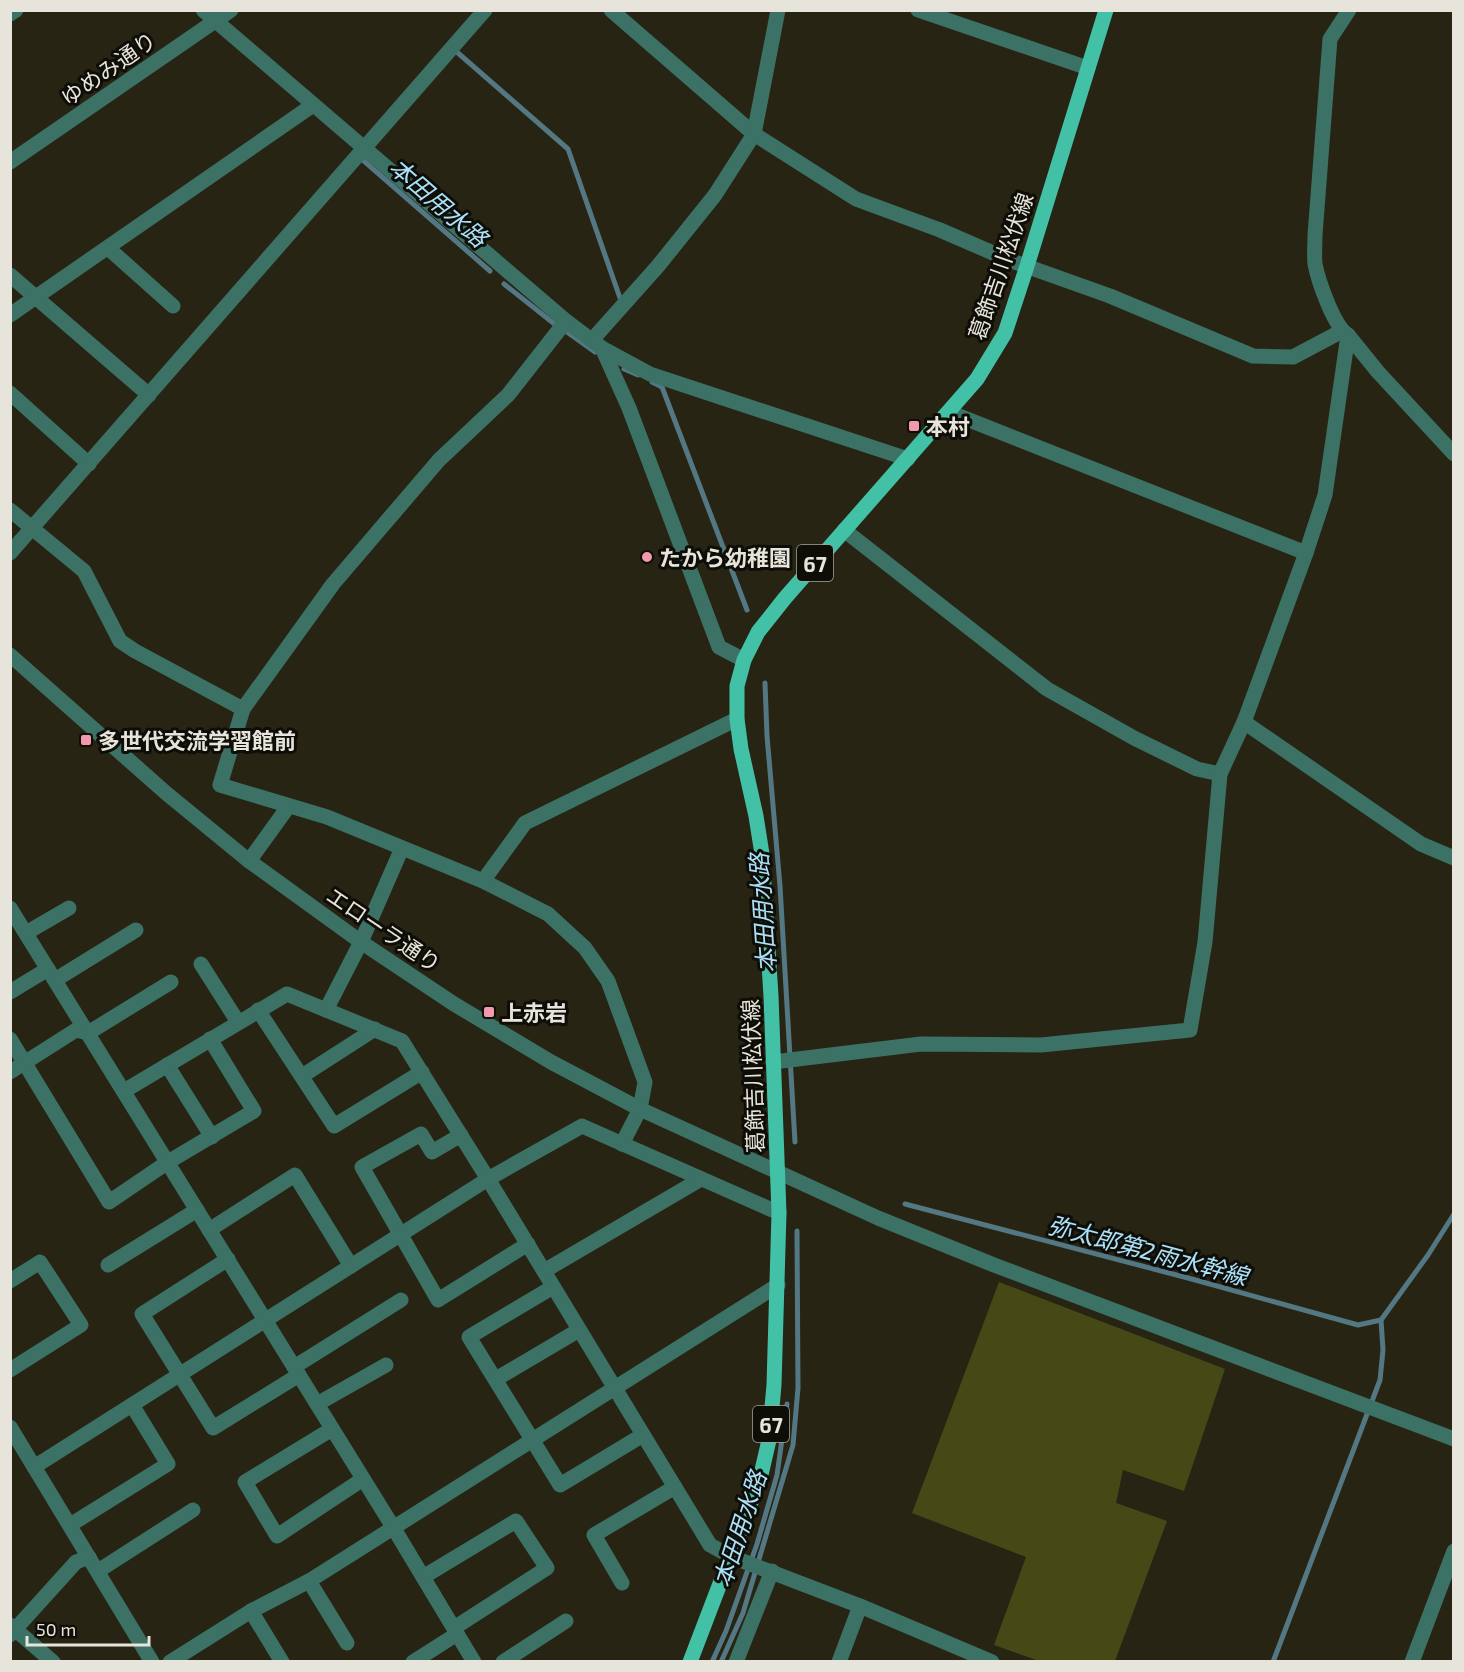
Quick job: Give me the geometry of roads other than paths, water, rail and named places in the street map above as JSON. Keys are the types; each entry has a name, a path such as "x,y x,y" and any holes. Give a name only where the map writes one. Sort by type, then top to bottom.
{"main road":[{"name":"葛飾吉川松伏線","path":"690,1662 760,1479 769,1440 778,1285 778,1172 771,996 762,854 737,719 737,686 744,660 758,632 844,530 950,412 977,379 1005,333 1106,10"}],"street":[{"path":"10,14 16,10"},
{"path":"203,10 566,321 597,344 650,374 908,459"},
{"name":"ゆめみ通り","path":"10,162 231,10"},
{"path":"10,553 485,10"},
{"path":"611,10 754,134 856,199 940,230 1009,260 1110,296 1253,356 1293,357 1345,333"},
{"path":"597,344 715,195 754,134 778,10"},
{"path":"918,10 1088,68"},
{"path":"1348,10 1330,39 1315,236 1315,263 1323,291 1345,333 1454,454"},
{"path":"10,315 313,105"},
{"path":"108,248 173,306"},
{"path":"10,275 149,395"},
{"path":"566,321 508,395 440,460 333,584 243,709 220,785 327,817 483,881 548,914 585,948 608,981 645,1082 640,1109 622,1144"},
{"path":"773,1062 921,1044 1041,1045 1190,1030 1205,942 1220,774 1244,722 1306,554 1325,495 1345,333"},
{"path":"597,344 629,408 719,647 744,660"},
{"path":"10,393 89,464"},
{"path":"950,412 1306,554"},
{"path":"10,510 84,571 120,641 243,709"},
{"path":"844,530 1047,689 1134,738 1197,769 1220,774"},
{"name":"エローラ通り","path":"10,655 166,793 249,861 361,942 454,1004 551,1062 640,1109 878,1218 994,1265 1454,1440"},
{"path":"483,881 525,823 737,719"},
{"path":"1244,722 1421,844 1454,858"},
{"path":"249,861 288,807"},
{"path":"326,1010 361,942 402,848"},
{"path":"26,933 69,908"},
{"path":"13,917 26,933 168,1162 474,1662"},
{"path":"10,992 51,974 136,930"},
{"path":"201,964 238,1022"},
{"path":"10,1072 76,1030 88,1033 171,982"},
{"path":"124,1091 287,994 402,1041 710,1545 732,1557 860,1606 992,1662"},
{"path":"258,1011 334,1126 422,1072"},
{"path":"302,1076 375,1029"},
{"path":"10,1039 109,1202 168,1162 254,1111 210,1039"},
{"path":"167,1065 212,1137"},
{"path":"34,1467 488,1179 582,1126 779,1214"},
{"path":"461,1135 432,1152 421,1134 362,1167 438,1300 528,1244"},
{"path":"209,1230 296,1175 351,1266"},
{"path":"544,1270 701,1179"},
{"path":"108,1265 197,1210"},
{"path":"228,1259 142,1314 213,1428 401,1300"},
{"path":"10,1281 40,1263 81,1325 10,1370"},
{"path":"170,1662 251,1611 309,1581 778,1285"},
{"path":"553,1287 470,1336 532,1440 560,1485 643,1435"},
{"path":"495,1379 579,1330"},
{"path":"317,1404 386,1365"},
{"path":"69,1525 168,1464 132,1405"},
{"path":"10,1427 152,1662"},
{"path":"332,1429 245,1482 277,1536 363,1479"},
{"path":"622,1583 594,1535 675,1487"},
{"path":"98,1571 193,1510"},
{"path":"413,1662 547,1568 516,1521 423,1577"},
{"path":"1412,1662 1454,1551"},
{"path":"53,1662 12,1630 76,1562 89,1557"},
{"path":"736,1662 772,1571"},
{"path":"309,1581 347,1643"},
{"path":"839,1662 860,1606"},
{"path":"251,1611 282,1662"},
{"path":"503,1662 566,1621"}],"waterway":[{"path":"458,53 568,149 620,298"},
{"name":"本田用水路","path":"364,161 490,271"},
{"name":"本田用水路","path":"504,284 557,326"},
{"name":"本田用水路","path":"567,332 595,352"},
{"name":"本田用水路","path":"624,369 638,375"},
{"name":"本田用水路","path":"652,382 662,387 747,610"},
{"name":"本田用水路","path":"765,683 795,1142"},
{"name":"弥太郎第2雨水幹線","path":"905,1204 1358,1325 1381,1320"},
{"path":"1273,1662 1380,1380 1383,1350 1381,1320 1428,1255 1454,1214"},
{"name":"弥太郎第2雨水幹線","path":"721,1662 743,1613 793,1445 798,1388 797,1231"},
{"name":"本田用水路","path":"712,1662 726,1631 757,1544 777,1475 787,1404"}],"place":[{"name":"本村","path":"914,426"},
{"name":"たから幼稚園","path":"647,557"},
{"name":"多世代交流学習館前","path":"86,740"},
{"name":"上赤岩","path":"489,1012"}]}
